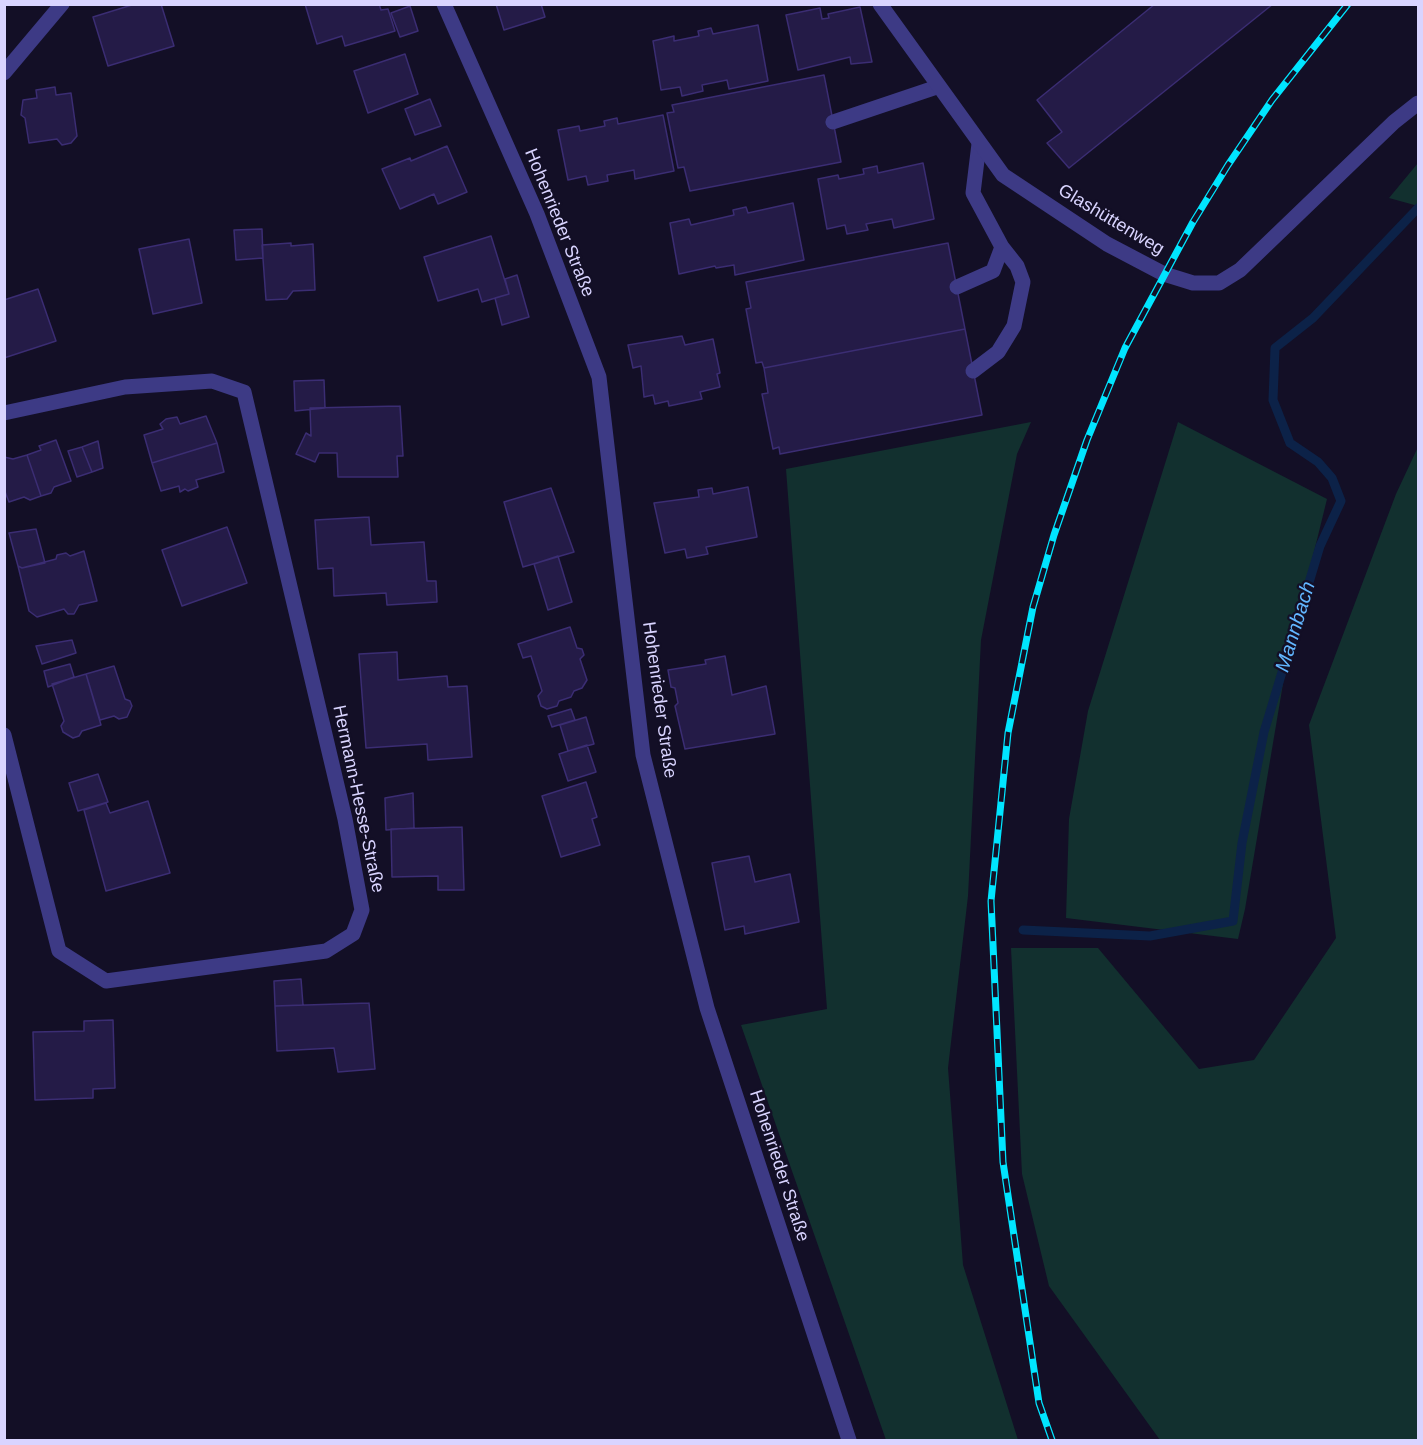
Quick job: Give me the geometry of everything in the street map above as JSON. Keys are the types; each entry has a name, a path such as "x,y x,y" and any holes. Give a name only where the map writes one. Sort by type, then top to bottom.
{"street":[{"path":"4,73 14,65 49,11 62,4"},
{"name":"Hohenrieder Straße","path":"444,4 537,214 599,377 643,755 707,1008 849,1440"},
{"name":"Glashüttenweg","path":"880,4 937,87 1002,175 1107,244 1164,274 1193,283 1219,283 1240,270 1394,122 1419,103"},
{"path":"833,122 937,87"},
{"path":"973,371 998,352 1014,326 1023,282 1017,266 1002,247 973,193 979,144"},
{"path":"957,287 993,271 1002,247"},
{"name":"Hermann-Hesse-Straße","path":"4,413 126,387 212,381 244,392 345,819 362,910 353,933 326,951 106,981 59,951 4,735"}],"green space":[{"path":"1418,163 1418,206 1389,198"},
{"path":"1031,422 1017,454 981,640 968,896 948,1068 963,1265 1018,1440 886,1440 741,1025 827,1009 786,469"},
{"path":"1178,422 1327,499 1286,666 1238,939 1066,918 1069,819 1088,711"},
{"path":"1418,447 1418,1440 1160,1440 1049,1286 1022,1174 1011,948 1098,948 1199,1069 1254,1060 1336,938 1309,725 1396,494"}],"building":[{"path":"135,4 161,4 174,46 108,66 93,17"},
{"path":"305,4 379,4 381,10 388,9 395,31 345,46 342,36 317,44"},
{"path":"496,4 541,4 545,17 504,30"},
{"path":"1155,4 1273,4 1069,168 1047,143 1062,132 1037,100"},
{"path":"410,6 418,31 400,37 391,13"},
{"path":"860,7 872,62 851,64 850,57 798,70 786,15 820,8 822,19 829,18 828,14"},
{"path":"758,25 768,81 729,89 727,80 702,85 703,91 682,96 680,87 661,90 653,41 674,36 674,41 699,36 698,31 711,28 713,34"},
{"path":"405,54 418,94 368,113 354,71"},
{"path":"824,75 841,162 690,191 684,167 678,168 667,113 674,112 672,105"},
{"path":"55,87 56,95 71,93 77,136 71,143 62,145 57,139 29,143 25,118 21,115 23,100 37,98 36,90"},
{"path":"430,99 441,126 415,135 405,109"},
{"path":"663,115 674,171 635,179 634,170 607,175 608,181 588,185 586,176 568,180 558,130 579,126 580,131 605,126 604,121 617,118 618,124"},
{"path":"447,146 467,192 438,204 434,194 400,209 382,169 410,158 411,161"},
{"path":"923,163 934,219 894,228 892,219 866,224 868,230 847,234 845,225 827,229 818,179 838,175 839,179 864,174 863,169 877,166 878,173"},
{"path":"793,203 804,260 735,275 734,265 716,268 715,266 679,274 670,223 689,219 691,225 734,215 733,210 746,207 748,213"},
{"path":"262,229 263,258 236,260 234,230"},
{"path":"491,236 509,294 482,302 478,289 438,301 424,257"},
{"path":"189,239 202,303 153,314 139,249"},
{"path":"291,243 291,246 313,244 315,290 293,291 287,299 266,300 262,245"},
{"path":"948,243 965,329 764,368 762,362 756,363 746,309 751,308 746,282"},
{"path":"517,275 529,317 502,325 495,298 509,294 505,279"},
{"path":"38,289 56,341 4,358 4,300"},
{"path":"965,329 982,415 780,454 779,447 773,449 762,394 768,393 764,368"},
{"path":"682,336 685,345 713,339 720,373 717,374 720,387 700,392 702,399 669,406 668,401 655,404 653,395 644,397 641,366 633,368 628,345"},
{"path":"324,380 325,408 295,411 294,381"},
{"path":"400,406 403,456 397,456 398,477 338,477 337,453 319,453 315,462 296,454 306,433 311,436 310,408"},
{"path":"206,416 217,443 152,463 144,435 163,429 160,424 166,419 177,417 180,424"},
{"path":"56,440 71,481 54,487 51,493 41,496 27,455 41,450 39,446"},
{"path":"98,441 103,468 92,472 82,447"},
{"path":"217,443 224,472 196,480 198,487 188,491 185,489 180,492 179,486 161,491 152,463"},
{"path":"82,447 92,472 77,477 68,451"},
{"path":"27,455 41,496 30,500 24,497 9,502 4,489 4,457 13,459"},
{"path":"748,487 757,537 706,547 708,554 687,558 685,549 665,553 654,503 699,497 698,490 712,488 713,494"},
{"path":"551,488 574,552 523,567 504,502"},
{"path":"369,517 371,545 424,542 427,581 436,581 437,602 387,605 386,593 334,596 333,568 318,569 315,520"},
{"path":"227,527 247,583 182,606 162,550"},
{"path":"36,529 45,563 22,568 18,566 9,533"},
{"path":"84,551 97,601 79,605 74,614 68,614 64,609 37,617 29,611 18,566 22,568 56,559 57,555 66,553 70,556"},
{"path":"558,556 572,602 548,610 534,564"},
{"path":"570,627 577,648 582,649 584,655 580,659 587,680 582,688 574,691 571,697 547,709 541,706 538,696 542,691 531,656 523,658 518,644"},
{"path":"72,640 76,653 42,664 36,646"},
{"path":"397,652 398,680 447,676 448,687 467,686 472,757 428,760 427,744 366,748 359,654"},
{"path":"725,656 732,695 766,686 775,734 685,749 675,706 678,703 675,688 671,687 668,670 706,664 705,660"},
{"path":"70,664 74,677 48,687 44,671"},
{"path":"114,666 125,699 130,701 132,706 127,717 119,719 114,716 100,720 86,674"},
{"path":"86,674 101,725 82,731 79,736 73,738 63,732 61,726 64,721 52,684"},
{"path":"571,709 575,720 552,727 548,716"},
{"path":"586,717 594,744 568,751 560,725"},
{"path":"587,745 596,772 568,781 559,754"},
{"path":"98,774 108,802 78,811 69,783"},
{"path":"586,782 597,817 592,819 600,845 561,857 542,796"},
{"path":"413,793 414,828 386,830 385,798"},
{"path":"148,801 170,873 106,891 84,810 106,803 110,813"},
{"path":"462,827 464,890 438,890 438,876 392,877 391,829"},
{"path":"749,856 755,882 790,874 799,922 745,934 744,926 725,930 712,863"},
{"path":"301,979 303,1005 275,1006 274,981"},
{"path":"369,1003 375,1069 338,1072 334,1048 277,1051 275,1006"},
{"path":"113,1020 115,1088 93,1089 93,1098 35,1100 33,1032 84,1031 84,1021"}],"waterway":[{"name":"Mannbach","path":"1023,930 1150,936 1233,921 1242,843 1264,732 1320,546 1341,501 1332,478 1318,462 1290,443 1273,400 1275,348 1313,318 1418,208"}],"railway":[{"path":"1052,1440 1039,1403 1003,1162 991,901 1008,733 1033,607 1054,535 1087,440 1125,348 1193,222 1228,165 1272,100 1348,4"}]}
